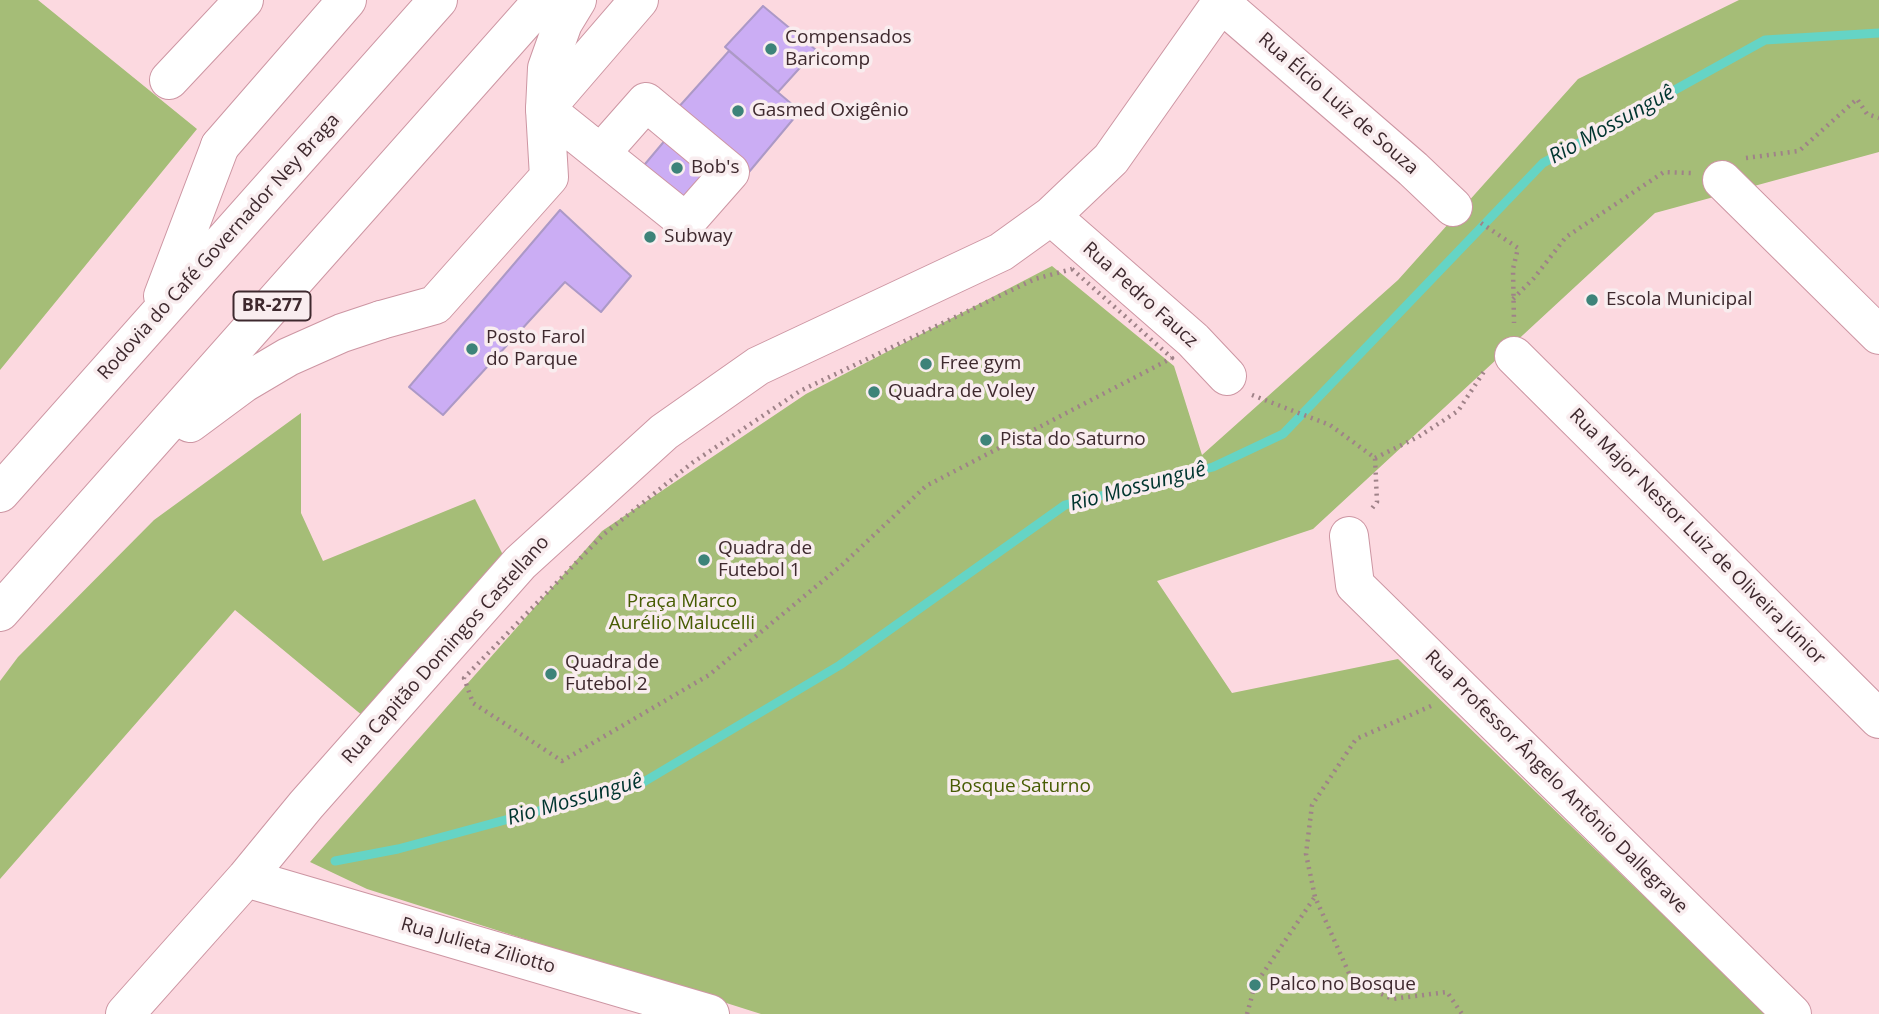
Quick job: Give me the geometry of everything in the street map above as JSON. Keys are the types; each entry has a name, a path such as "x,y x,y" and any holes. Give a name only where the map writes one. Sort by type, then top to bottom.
{"main road":[{"path":"169,80 244,0"},
{"path":"153,321 220,146 347,0"},
{"name":"Rodovia do Café Governador Ney Braga","path":"0,493 438,0"},
{"name":"BR-277","path":"0,612 543,0"},
{"path":"100,499 205,410 288,357 342,333 435,305 548,177 545,109 547,68 563,23 577,0"},
{"path":"545,109 639,0"},
{"name":"Rua Élcio Luiz de Souza","path":"1222,1 1453,207"},
{"name":"Rua Capitão Domingos Castellano","path":"125,1014 520,562 664,432 758,366 1001,252 1051,216 1111,159 1222,1"},
{"path":"545,109 601,153"},
{"path":"1723,180 1879,335"},
{"name":"Rua Pedro Faucz","path":"1051,216 1194,340 1238,385"},
{"name":"Rua Major Nestor Luiz de Oliveira Júnior","path":"1514,356 1879,719"},
{"name":"Rua Professor Ângelo Antônio Dallegrave","path":"1349,536 1355,585 1792,1014"},
{"name":"Rua Julieta Ziliotto","path":"246,878 710,1014"}],"path":[{"path":"1513,299 1534,278 1566,237 1664,172 1697,173 1723,180 1748,156 1799,151 1857,99 1867,114 1879,118"},
{"path":"1375,458 1418,437 1458,411 1482,371 1514,356 1513,269 1518,248 1453,207"},
{"path":"1072,270 1172,358 926,486 842,565 709,675 562,761 473,703 464,678 603,535 692,463 800,391 1035,279 1072,270"},
{"path":"1238,385 1330,425 1375,458"},
{"path":"1349,536 1377,502 1375,458"},
{"path":"1462,1014 1447,992 1392,999 1352,980 1315,897 1307,854 1312,805 1356,739 1464,691"},
{"path":"1247,1014 1255,985 1315,897"}],"green space":[{"path":"0,0 38,0 197,129 0,370"},
{"name":"Bosque Saturno","path":"1739,0 1879,0 1879,152 1655,213 1313,529 1157,581 1232,693 1398,659 1766,1014 761,1014 367,889 310,862 602,531 806,394 1052,266 1174,366 1202,455 1398,280 1578,79"},
{"path":"301,413 301,513 323,561 475,499 506,561 363,716 235,610 0,879 0,681 18,657 154,520"}],"building":[{"name":"Compensados Baricomp","path":"763,6 816,50 778,92 725,47"},
{"name":"Gasmed Oxigênio","path":"729,51 800,111 749,172 676,110"},
{"name":"Bob's","path":"672,132 714,167 682,205 640,170"},
{"name":"Posto Farol do Parque","path":"560,210 631,276 601,312 565,282 443,415 409,387"}],"waterway":[{"name":"Rio Mossunguê","path":"335,861 398,849 642,783 840,665 1065,505 1213,467 1283,434 1543,163 1765,40 1879,33"}],"place":[{"name":"Compensados Baricomp","path":"771,49"},
{"name":"Gasmed Oxigênio","path":"738,111"},
{"name":"Bob's","path":"677,168"},
{"name":"Subway","path":"650,237"},
{"name":"Escola Municipal","path":"1592,300"},
{"name":"Posto Farol do Parque","path":"472,349"},
{"name":"Free gym","path":"926,364"},
{"name":"Quadra de Voley","path":"874,392"},
{"name":"Pista do Saturno","path":"986,440"},
{"name":"Quadra de Futebol 1","path":"704,560"},
{"name":"Quadra de Futebol 2","path":"551,674"},
{"name":"Palco no Bosque","path":"1255,985"}],"park label":[{"name":"Praça Marco Aurélio Malucelli","path":"682,613"}]}
